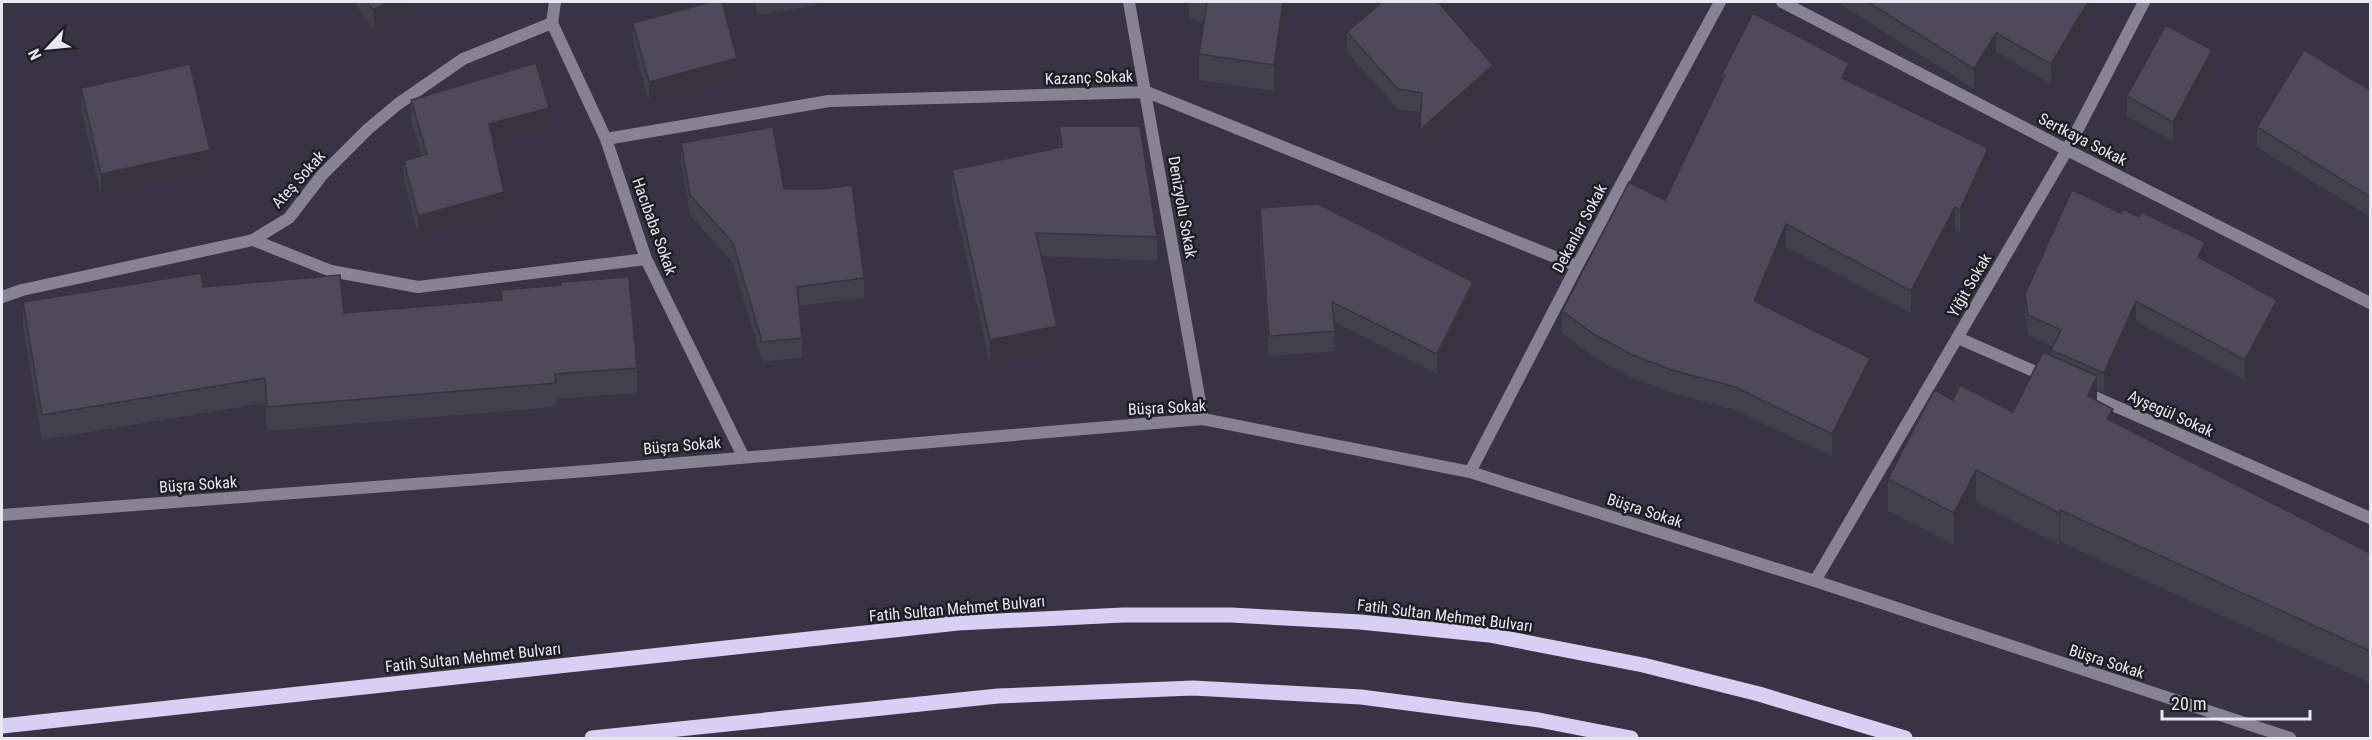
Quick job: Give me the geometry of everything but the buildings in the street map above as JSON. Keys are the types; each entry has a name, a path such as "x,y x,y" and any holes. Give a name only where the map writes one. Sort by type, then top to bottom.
{"main road":[{"name":"Fatih Sultan Mehmet Bulvarı","path":"2,726 958,623 1123,615 1231,615 1360,622 1489,635 1664,670 1759,694 1905,738"},
{"path":"592,738 998,696 1193,688 1361,697 1539,720 1631,738"}],"street":[{"path":"552,23 555,2"},
{"name":"Denizyolu Sokak","path":"1130,2 1203,419"},
{"name":"Dekanlar Sokak","path":"1470,472 1577,266 1720,2"},
{"name":"Sertkaya Sokak","path":"1782,2 2067,150 2370,303"},
{"name":"Yiğit Sokak","path":"1815,581 2067,150 2144,2"},
{"name":"Hacıbaba Sokak","path":"552,23 606,139 646,259 743,456"},
{"name":"Ateş Sokak","path":"2,297 22,290 253,240 289,218 322,176 368,129 398,104 463,59 552,23"},
{"name":"Kazanç Sokak","path":"606,139 829,101 1146,92 1577,266"},
{"path":"253,240 331,271 418,287 646,259"},
{"name":"Ayşegül Sokak","path":"1958,338 2370,518"},
{"name":"Büşra Sokak","path":"2,515 563,473 743,456 1203,419 1470,472 1815,581 2290,738"}]}
